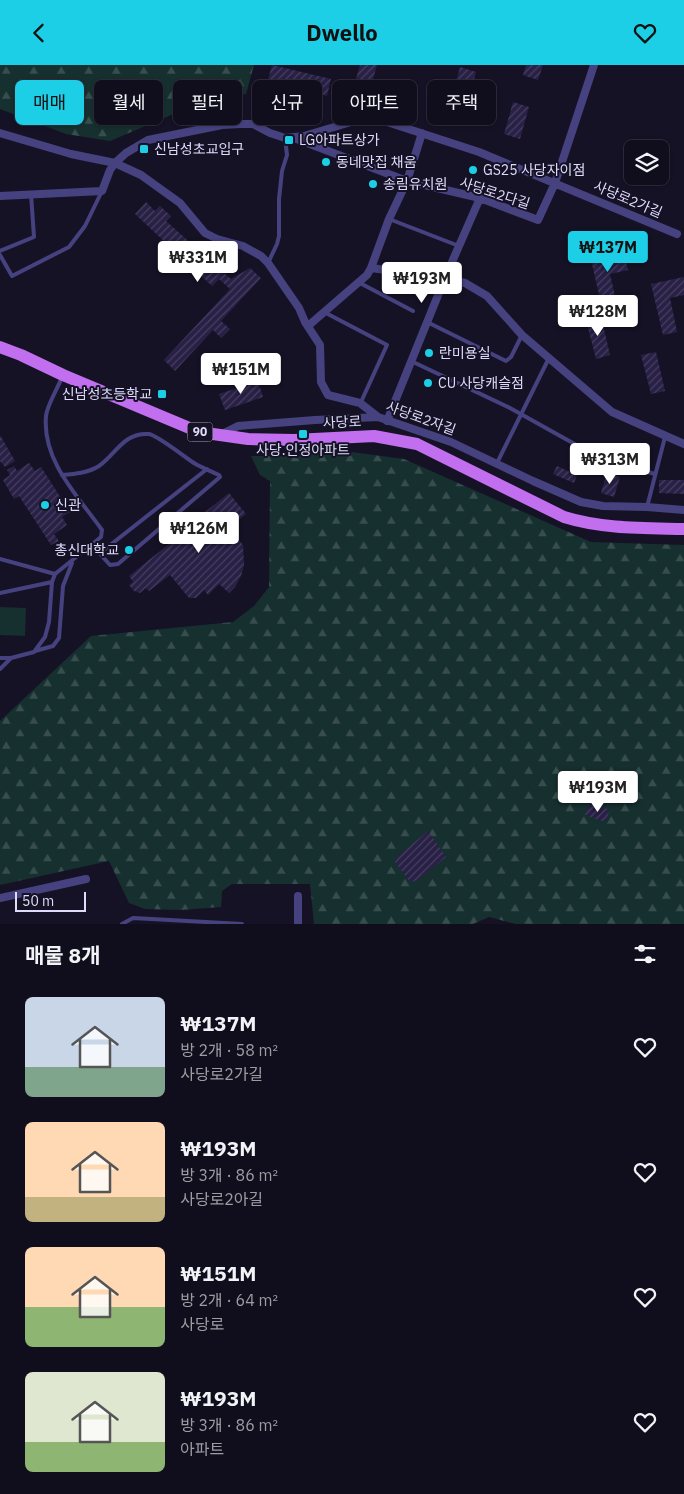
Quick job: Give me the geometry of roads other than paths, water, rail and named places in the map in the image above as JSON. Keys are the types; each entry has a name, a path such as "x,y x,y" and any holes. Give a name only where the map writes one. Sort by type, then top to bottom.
{"main road":[{"name":"사당로","path":"0,347 199,432 248,439 374,436 417,443 564,517 583,523 608,527 684,529"}],"street":[{"path":"555,183 594,65"},
{"name":"사당로2가길","path":"289,138 304,136 351,122 367,120 387,122 479,151 677,234"},
{"path":"0,196 102,191 110,170 115,163 126,153 148,140 222,125 253,124 270,133 289,138"},
{"path":"0,133 71,154 115,163"},
{"path":"308,326 367,275 389,219 407,181 422,133"},
{"name":"사당로2다길","path":"289,138 407,181 480,198 538,220 555,183"},
{"name":"사당로2자길","path":"115,163 140,175 180,203 205,233 217,239 243,246 261,256 268,263 299,308 320,345 321,382 323,389 328,395 360,403 378,417 451,442 582,502 602,506 684,510"},
{"path":"387,421 445,278 480,198"},
{"path":"371,268 445,278 465,283 488,297 522,335 612,412 684,444"},
{"path":"219,435 238,426 315,419 378,417"},
{"path":"0,898 86,879"},
{"path":"298,896 298,924"}],"lane":[{"path":"268,263 279,235 279,199 282,171 287,155 289,138"},
{"path":"31,194 34,237 0,253 12,276 69,247 85,226 102,191"},
{"path":"389,219 459,246"},
{"path":"358,282 413,311"},
{"path":"324,312 387,345 360,403"},
{"path":"427,322 506,361 511,357 522,335"},
{"path":"496,464 549,358"},
{"path":"411,361 521,414 611,462 655,474"},
{"path":"34,652 45,637 49,622 52,582 56,574 93,545 101,537 102,530 54,463 47,439 46,415 63,375"},
{"path":"62,475 80,474 98,466 119,445 133,437 150,434 196,464 219,475 218,480 118,563 110,565 93,545"},
{"path":"647,507 665,437"},
{"path":"100,553 207,469"},
{"path":"0,559 56,574"},
{"path":"0,658 11,658 53,646 59,637 63,586 72,563"},
{"path":"0,593 52,582"},
{"path":"0,669 11,658"},
{"path":"122,924 133,918 242,924"}],"place":[{"name":"LG아파트상가","path":"289,140"},
{"name":"신남성초교입구","path":"144,149"},
{"name":"동네맛집 채움","path":"326,162"},
{"name":"GS25 사당자이점","path":"473,170"},
{"name":"송림유치원","path":"373,184"},
{"name":"란미용실","path":"429,353"},
{"name":"CU 사당캐슬점","path":"428,383"},
{"name":"신남성초등학교","path":"162,394"},
{"name":"사당.인정아파트","path":"303,434"},
{"name":"신관","path":"45,505"},
{"name":"총신대학교","path":"129,550"}]}
